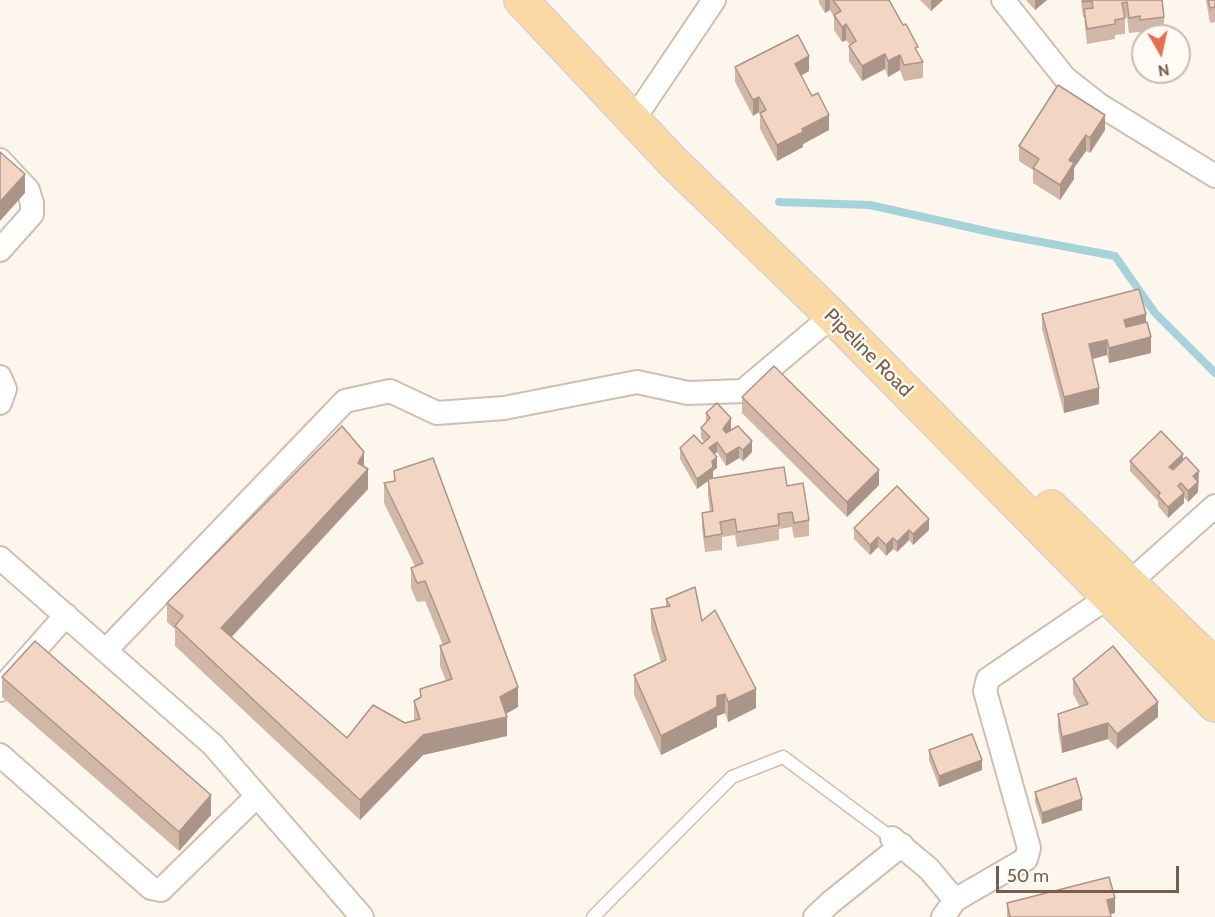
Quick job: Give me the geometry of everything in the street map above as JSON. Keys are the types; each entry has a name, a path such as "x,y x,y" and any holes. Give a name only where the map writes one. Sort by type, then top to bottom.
{"main road":[{"name":"Pipeline Road","path":"521,0 674,163 735,210 1119,590 1215,705"},
{"name":"Pipeline Road","path":"541,0 597,62 642,106 832,316 1119,590 1213,662"}],"street":[{"path":"642,106 714,0"},
{"path":"1003,0 1065,78 1098,104 1215,176"},
{"path":"0,160 28,190 32,203 32,214 0,250"},
{"path":"106,650 345,400 390,391 437,413 504,408 637,382 688,393 743,391 832,316"},
{"path":"0,377 5,389 0,403"},
{"path":"816,917 897,842 929,868 949,908 1026,859 1029,848 985,691 988,679 1119,590 1215,506"},
{"path":"0,558 213,745 362,917"},
{"path":"0,690 66,615"},
{"path":"0,754 151,888 161,890 257,796"}],"lane":[{"path":"593,917 732,777 783,757 897,842"}],"building":[{"path":"833,0 889,0 903,25 906,24 923,62 904,65 900,55 888,61 885,54 862,66 849,46 856,41 846,24 842,27 834,15 841,11"},
{"path":"1083,0 1162,0 1164,17 1140,20 1140,16 1129,18 1127,2 1122,3 1125,18 1115,20 1115,24 1087,29 1084,9 1093,8 1092,1 1083,2"},
{"path":"1208,0 1215,0 1215,7 1210,8"},
{"path":"798,35 809,56 795,64 812,96 818,93 829,115 777,145 760,113 766,110 759,97 753,100 735,67"},
{"path":"1058,85 1105,115 1090,138 1086,135 1069,160 1074,163 1060,185 1033,168 1039,159 1019,146"},
{"path":"0,152 25,174 0,202"},
{"path":"1139,289 1146,314 1124,320 1126,327 1147,322 1151,337 1109,348 1107,340 1089,344 1099,388 1064,397 1042,314"},
{"path":"774,366 879,470 847,502 742,397"},
{"path":"717,403 731,418 723,429 726,433 738,426 752,441 743,450 739,447 726,455 717,442 709,448 717,457 712,461 713,467 697,479 680,448 694,435 702,444 710,437 701,428 710,418 706,413"},
{"path":"342,426 364,452 358,463 368,469 221,628 347,738 373,705 405,723 420,719 414,701 421,697 420,689 452,679 440,646 450,642 425,581 417,583 411,568 423,563 384,483 395,481 394,471 433,458 518,687 500,697 507,717 423,735 360,800 175,626 183,616 167,603"},
{"path":"1161,431 1183,454 1169,467 1173,470 1186,457 1199,471 1193,476 1198,482 1188,491 1181,483 1178,486 1184,493 1168,507 1158,496 1160,493 1130,461"},
{"path":"784,467 787,486 803,483 809,520 794,523 792,512 778,514 779,525 737,532 735,519 720,522 722,534 705,537 702,513 713,511 708,479"},
{"path":"897,486 929,519 913,534 909,530 897,542 893,538 886,545 878,537 870,545 854,528"},
{"path":"695,587 702,621 715,610 756,689 728,702 725,694 717,696 717,707 661,736 634,675 666,660 651,609 670,606 666,599"},
{"path":"35,641 211,795 179,832 2,677"},
{"path":"1113,646 1158,702 1117,734 1108,723 1062,737 1058,714 1088,704 1073,679"},
{"path":"972,734 982,760 939,776 929,750"},
{"path":"1076,778 1082,799 1042,813 1035,792"},
{"path":"1109,877 1115,898 1107,900 1111,917 1010,917 1007,903"}],"waterway":[{"path":"779,202 870,205 999,234 1115,256 1155,313 1215,373"}]}
